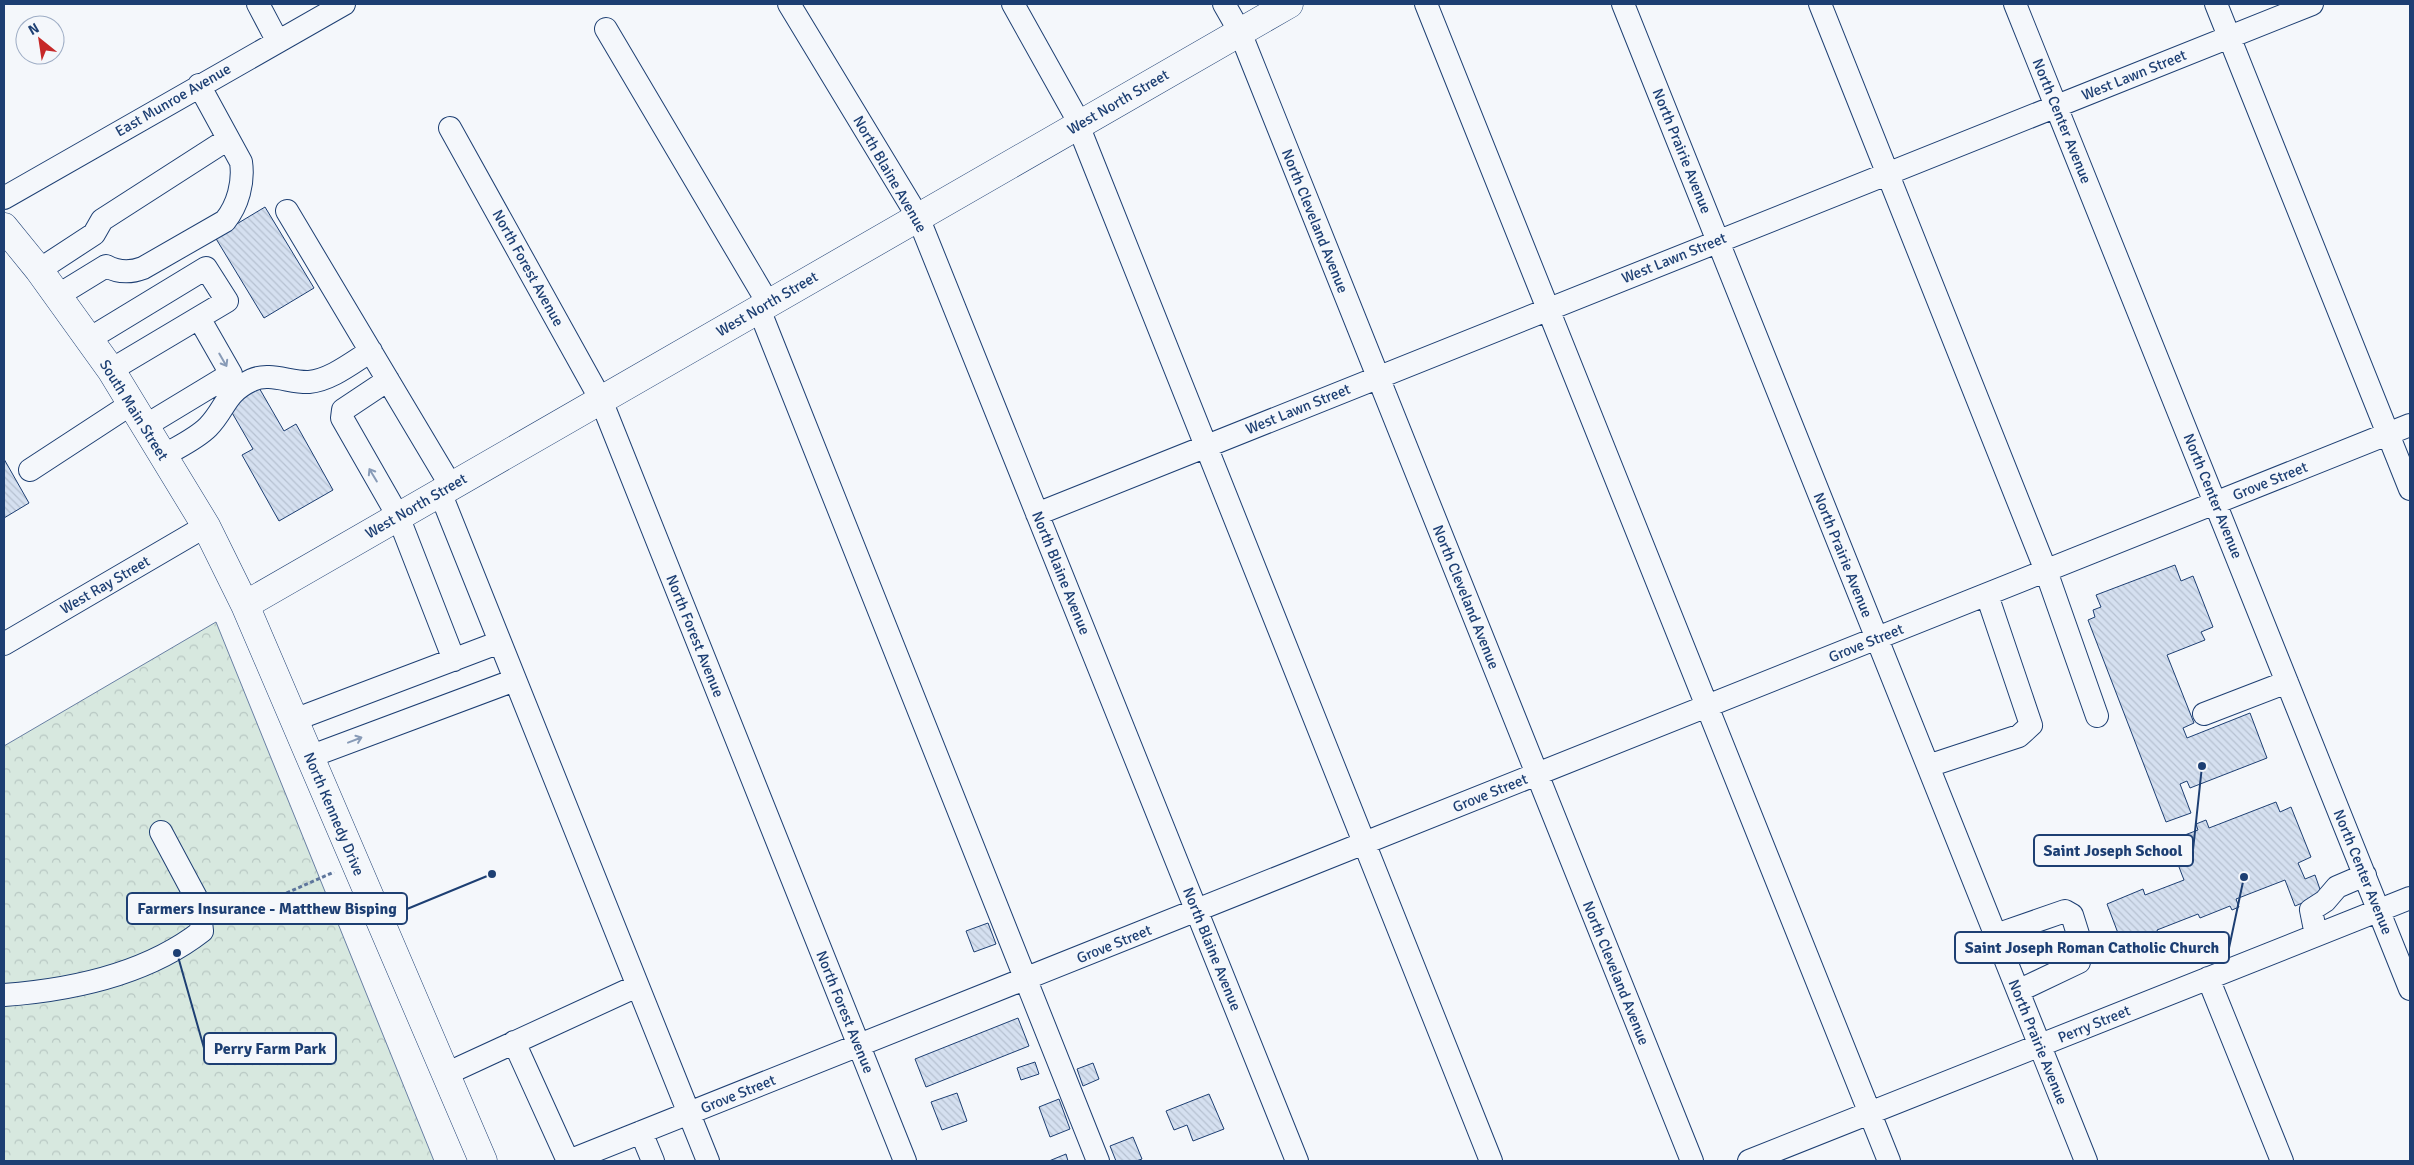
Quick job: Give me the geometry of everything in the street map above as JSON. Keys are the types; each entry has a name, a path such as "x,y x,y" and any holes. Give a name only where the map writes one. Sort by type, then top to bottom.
{"main road":[{"name":"West North Street","path":"245,605 1289,4"},
{"name":"South Main Street","path":"4,227 39,270 111,370 206,526 245,605"},
{"name":"North Kennedy Drive","path":"245,605 483,1161"}],"street":[{"path":"258,4 277,40"},
{"name":"East Munroe Avenue","path":"4,198 277,40 344,4"},
{"name":"North Blaine Avenue","path":"789,4 918,217 1297,1161"},
{"path":"1013,4 1079,125 1491,1161"},
{"name":"North Cleveland Avenue","path":"1224,4 1240,32 1692,1161"},
{"path":"1426,4 1889,1161"},
{"name":"North Prairie Avenue","path":"1623,4 2086,1161"},
{"path":"1820,4 2046,571 2097,716"},
{"name":"North Center Avenue","path":"2016,4 2410,989"},
{"path":"2216,4 2410,489"},
{"name":"West Lawn Street","path":"1037,514 2312,4"},
{"path":"606,29 764,306 1098,1161"},
{"path":"58,296 106,266 124,272 134,272 143,268 225,221 233,212 243,174 240,162 199,85"},
{"name":"North Forest Avenue","path":"450,128 601,400 905,1161"},
{"path":"39,270 94,234 102,220 228,139"},
{"path":"287,211 388,380 446,489 500,642 708,1161"},
{"path":"89,339 206,268 227,301 111,370"},
{"path":"30,470 138,415 231,374 199,318"},
{"path":"163,456 206,429 218,417 224,403 238,388 254,379 310,382 333,374 371,351"},
{"path":"388,380 343,410 342,418 398,516 454,660"},
{"name":"Grove Street","path":"568,1161 2410,425"},
{"name":"West Ray Street","path":"4,644 206,526"},
{"path":"1928,766 2019,736 2031,725 1987,595"},
{"path":"294,720 500,642"},
{"path":"309,757 515,680"},
{"path":"2204,714 2287,682"},
{"path":"4,996 45,992 143,966 182,946 202,931 199,903 161,832"},
{"path":"2316,935 2311,910 2325,901 2337,887 2364,875"},
{"name":"Perry Street","path":"1749,1161 2410,898"},
{"path":"1996,935 2065,911 2072,914 2082,947 2079,962 2018,991"},
{"path":"2208,978 2282,1161"},
{"path":"446,1074 637,986"},
{"path":"514,1042 568,1161"},
{"path":"641,1132 653,1161"}],"path":[{"path":"202,931 355,862"}],"green space":[{"path":"216,622 434,1161 4,1161 4,746"}],"building":[{"path":"265,207 314,288 264,318 215,237"},
{"path":"258,386 284,431 296,424 333,490 279,521 242,455 253,449 227,404"},
{"path":"4,459 29,503 4,518"},
{"path":"2175,565 2181,581 2193,576 2213,627 2201,632 2205,640 2167,655 2194,723 2183,728 2187,738 2250,713 2267,758 2190,788 2187,781 2180,784 2191,813 2166,822 2088,620 2095,617 2093,610 2101,607 2096,595"},
{"path":"2276,802 2280,812 2291,807 2311,857 2298,863 2305,879 2315,875 2322,895 2295,906 2285,880 2236,899 2239,907 2232,910 2230,906 2200,918 2198,914 2157,930 2159,936 2124,949 2107,904 2143,889 2145,895 2184,880 2169,841 2198,830 2196,824 2206,820 2209,828"},
{"path":"988,923 996,944 974,952 966,931"},
{"path":"1018,1018 1029,1046 926,1087 915,1059"},
{"path":"1035,1062 1039,1074 1021,1080 1017,1068"},
{"path":"1093,1063 1099,1079 1083,1086 1077,1069"},
{"path":"957,1093 967,1121 942,1130 931,1102"},
{"path":"1209,1094 1224,1129 1193,1141 1187,1125 1174,1130 1166,1111"},
{"path":"1059,1099 1070,1129 1050,1137 1039,1107"},
{"path":"1133,1137 1142,1159 1136,1161 1116,1161 1110,1146"},
{"path":"1066,1154 1068,1161 1049,1161"}],"place":[{"name":"Saint Joseph School","path":"2202,766"},
{"name":"Farmers Insurance - Matthew Bisping","path":"492,874"},
{"name":"Saint Joseph Roman Catholic Church","path":"2244,877"},
{"name":"Perry Farm Park","path":"177,953"}]}
